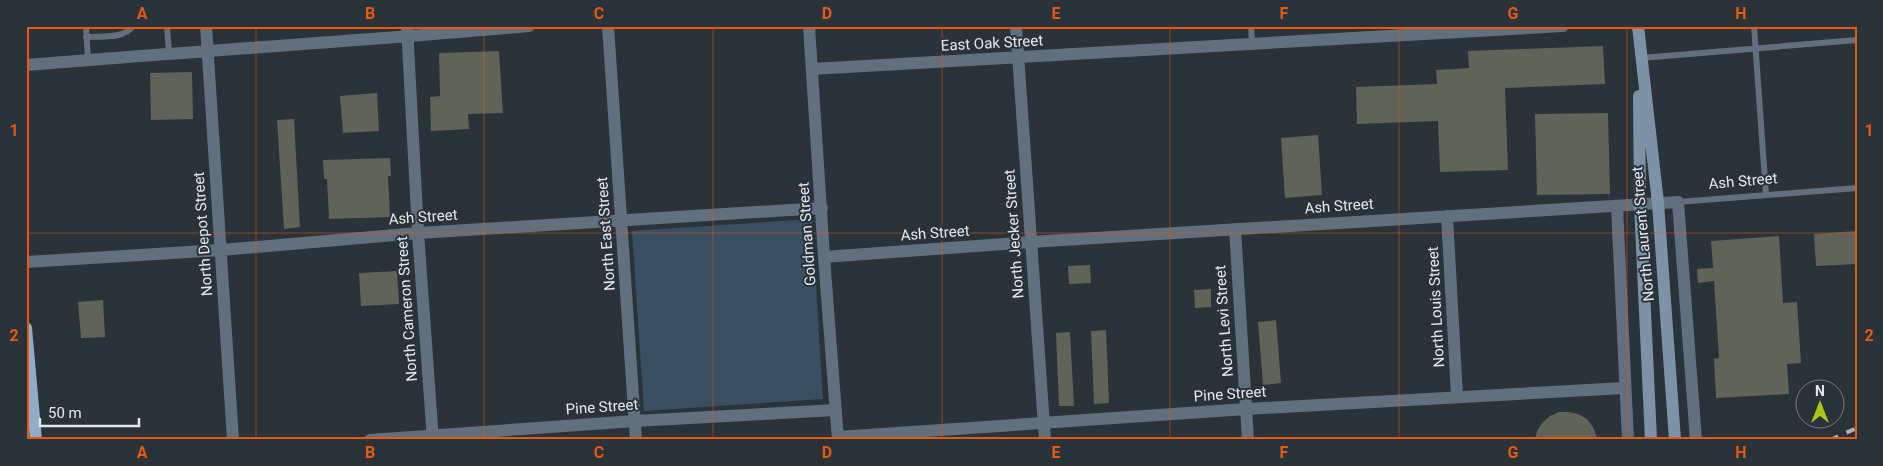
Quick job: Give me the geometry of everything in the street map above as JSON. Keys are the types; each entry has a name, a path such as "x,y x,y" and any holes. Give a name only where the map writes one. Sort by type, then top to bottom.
{"main road":[{"name":"North Laurent Street","path":"1638,26 1658,203 1675,440"},
{"name":"North Laurent Street","path":"1638,26 1640,204 1651,440"},
{"path":"26,328 36,440"}],"street":[{"name":"North Depot Street","path":"206,26 233,440"},
{"path":"26,65 407,31 529,26"},
{"name":"North East Street","path":"608,26 636,440"},
{"name":"Goldman Street","path":"810,26 824,257 838,438"},
{"name":"North Jecker Street","path":"1016,26 1045,440"},
{"name":"East Oak Street","path":"812,69 1563,26"},
{"name":"North Cameron Street","path":"407,31 432,437"},
{"path":"1678,202 1696,440"},
{"name":"Ash Street","path":"824,257 1031,242 1678,202"},
{"path":"1616,206 1628,440"},
{"name":"Ash Street","path":"26,262 221,250 418,233 822,208"},
{"name":"North Louis Street","path":"1447,216 1457,396"},
{"name":"North Levi Street","path":"1235,230 1248,440"},
{"name":"Pine Street","path":"838,438 1246,409 1624,388"},
{"name":"Pine Street","path":"370,440 634,421 836,410"}],"lane":[{"path":"86,26 88,60"},
{"path":"86,38 122,35 132,29 133,26"},
{"path":"168,26 169,53"},
{"path":"1251,26 1252,44"},
{"path":"1754,26 1766,195"},
{"path":"1642,58 1857,40"},
{"name":"Ash Street","path":"1678,202 1857,188"}],"shaded area":[{"path":"812,219 823,399 644,411 632,231"}],"building":[{"path":"1603,46 1605,84 1505,88 1508,170 1440,172 1438,121 1357,124 1356,87 1437,84 1436,70 1469,68 1468,51"},
{"path":"499,51 503,113 468,114 469,129 431,131 430,97 440,96 439,53"},
{"path":"192,72 193,119 151,120 150,73"},
{"path":"377,93 379,131 343,133 340,96"},
{"path":"1608,113 1610,194 1537,195 1535,114"},
{"path":"294,119 300,227 284,229 277,120"},
{"path":"1318,135 1322,195 1285,198 1281,138"},
{"path":"390,158 391,176 388,176 390,217 329,219 327,179 324,179 323,160"},
{"path":"1857,231 1857,264 1816,266 1814,234"},
{"path":"1779,236 1783,303 1797,302 1801,363 1787,364 1789,394 1716,398 1714,359 1719,358 1714,281 1698,283 1697,269 1713,268 1711,241"},
{"path":"1090,265 1091,283 1069,284 1068,266"},
{"path":"397,271 399,304 361,306 359,273"},
{"path":"1211,289 1211,307 1195,308 1194,290"},
{"path":"103,300 105,337 81,338 78,302"},
{"path":"1276,320 1281,383 1263,385 1258,322"},
{"path":"1106,330 1109,403 1094,404 1091,331"},
{"path":"1070,332 1074,406 1059,406 1056,333"},
{"path":"1559,412 1578,414 1587,419 1593,427 1598,440 1535,440 1537,431 1543,422"}],"railway":[{"path":"1830,440 1857,428"}]}
